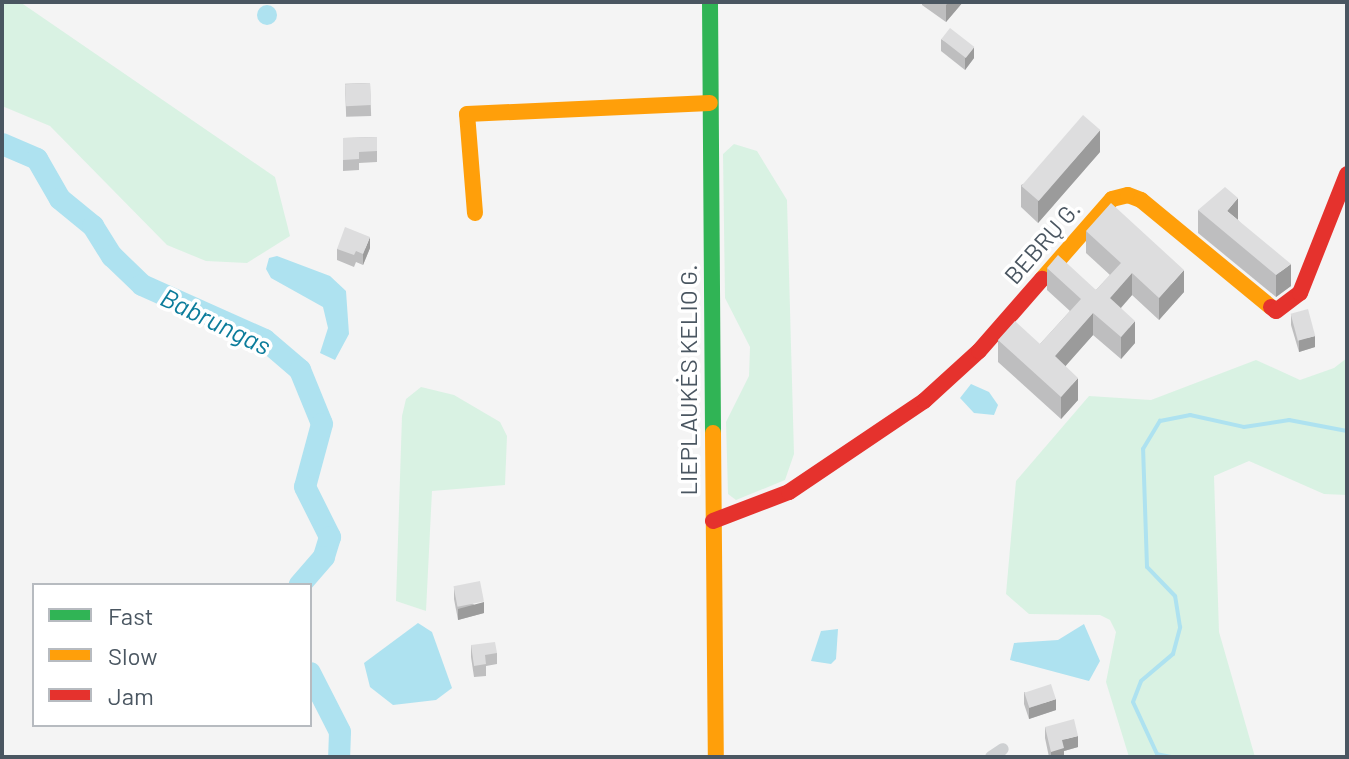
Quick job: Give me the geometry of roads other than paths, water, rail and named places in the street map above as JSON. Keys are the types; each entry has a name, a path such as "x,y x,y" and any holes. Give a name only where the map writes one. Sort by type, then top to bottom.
{"street":[{"name":"LIEPLAUKĖS KELIO G.","path":"710,2 716,757"},
{"path":"475,213 467,114 710,103"},
{"name":"BEBRŲ G.","path":"713,521 789,492 878,437 924,401 979,351 1112,199 1128,195 1141,200 1276,311 1300,293 1347,174"},
{"path":"991,757 1003,749"}],"water":[{"path":"267,5 274,8 277,15 274,22 267,25 260,22 257,15 260,8"},
{"path":"277,256 330,276 346,291 349,334 335,360 320,353 328,328 323,307 271,278 266,269 269,258"},
{"path":"971,384 989,392 998,405 994,415 974,413 960,398"},
{"path":"418,623 432,632 452,688 436,700 393,705 370,687 364,663"},
{"path":"1084,624 1100,661 1089,681 1010,660 1014,643 1058,640"},
{"path":"838,629 836,659 831,664 811,661 821,631"}],"waterway":[{"name":"Babrungas","path":"2,144 37,159 60,199 93,226 112,256 142,285 265,340 300,370 322,424 305,487 330,537 324,557 302,583"},
{"path":"1171,757 1157,754 1133,702 1141,681 1173,654 1180,627 1175,596 1147,567 1143,449 1160,421 1190,415 1244,427 1289,420 1347,431"},
{"name":"Babrungas","path":"312,677 340,732 339,757"}]}
